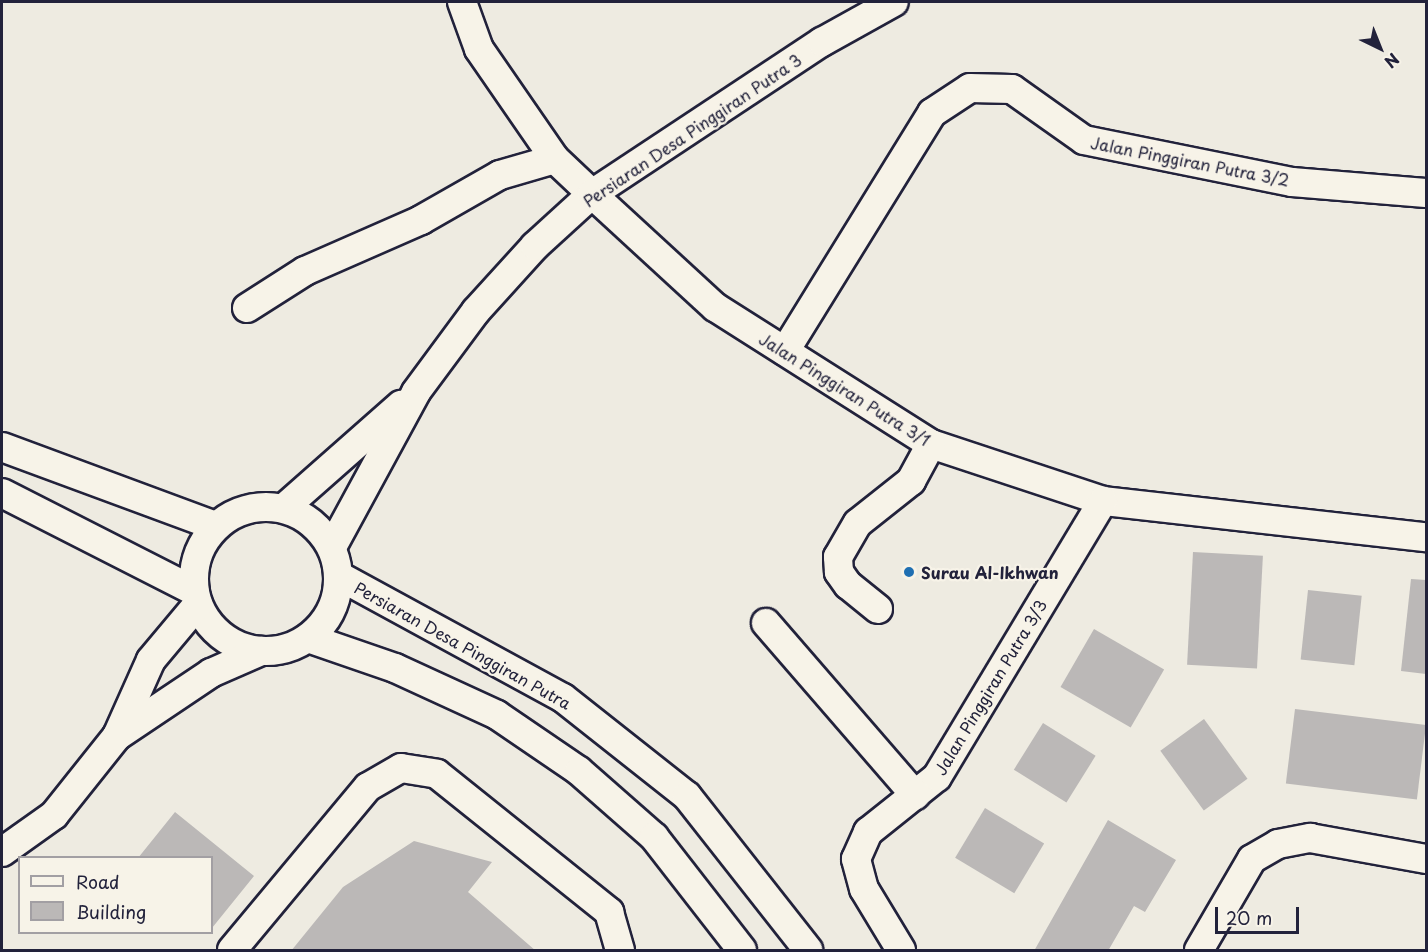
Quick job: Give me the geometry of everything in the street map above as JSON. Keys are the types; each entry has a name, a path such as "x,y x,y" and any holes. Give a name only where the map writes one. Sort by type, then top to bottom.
{"street":[{"name":"Jalan Pinggiran Putra 3/1","path":"462,2 478,49 555,159 592,194 715,307 931,444 1103,501 1426,537"},
{"name":"Persiaran Desa Pinggiran Putra 3","path":"332,547 416,392 483,302 535,246 592,194 822,42 894,2"},
{"name":"Jalan Pinggiran Putra 3/2","path":"784,351 932,113 970,88 1012,89 1084,140 1292,182 1426,193"},
{"path":"247,309 305,271 421,220 500,175 555,159"},
{"name":"Persiaran Desa Pinggiran Putra 3","path":"284,508 416,392"},
{"path":"878,609 848,585 839,572 838,557 858,523 911,481 931,444"},
{"path":"2,447 216,526"},
{"path":"2,494 196,597 222,637 261,651"},
{"name":"Jalan Pinggiran Putra 3/3","path":"901,951 864,889 856,860 868,832 937,777 1103,501"},
{"path":"2,852 54,816 117,736 151,660 196,597 194,567 202,545 216,526 237,513 260,506 284,508 320,530 332,547 339,576 331,611 308,638 285,649 261,651 211,673 117,736"},
{"name":"Persiaran Desa Pinggiran Putra","path":"339,576 563,698 687,796 808,951"},
{"path":"766,623 915,795"},
{"path":"308,638 395,668 497,715 579,771 654,837 742,951"},
{"path":"232,951 368,787 401,768 437,774 609,912 620,951"},
{"path":"1199,951 1252,859 1278,844 1310,838 1426,859"}],"building":[{"path":"1193,552 1263,556 1257,669 1187,665"},
{"path":"1411,579 1426,580 1426,674 1401,671"},
{"path":"1308,590 1362,596 1354,665 1301,660"},
{"path":"1094,629 1164,670 1131,728 1060,687"},
{"path":"1295,709 1426,725 1417,800 1286,783"},
{"path":"1204,719 1247,779 1204,811 1160,751"},
{"path":"1043,723 1096,756 1066,802 1014,770"},
{"path":"985,808 1044,844 1014,893 955,858"},
{"path":"175,812 254,876 213,927 213,856 140,856"},
{"path":"1108,820 1176,860 1145,912 1134,906 1108,951 1034,951"},
{"path":"414,841 492,862 468,892 536,951 291,951 343,887"}],"place":[{"name":"Surau Al-Ikhwan","path":"909,572"}]}
